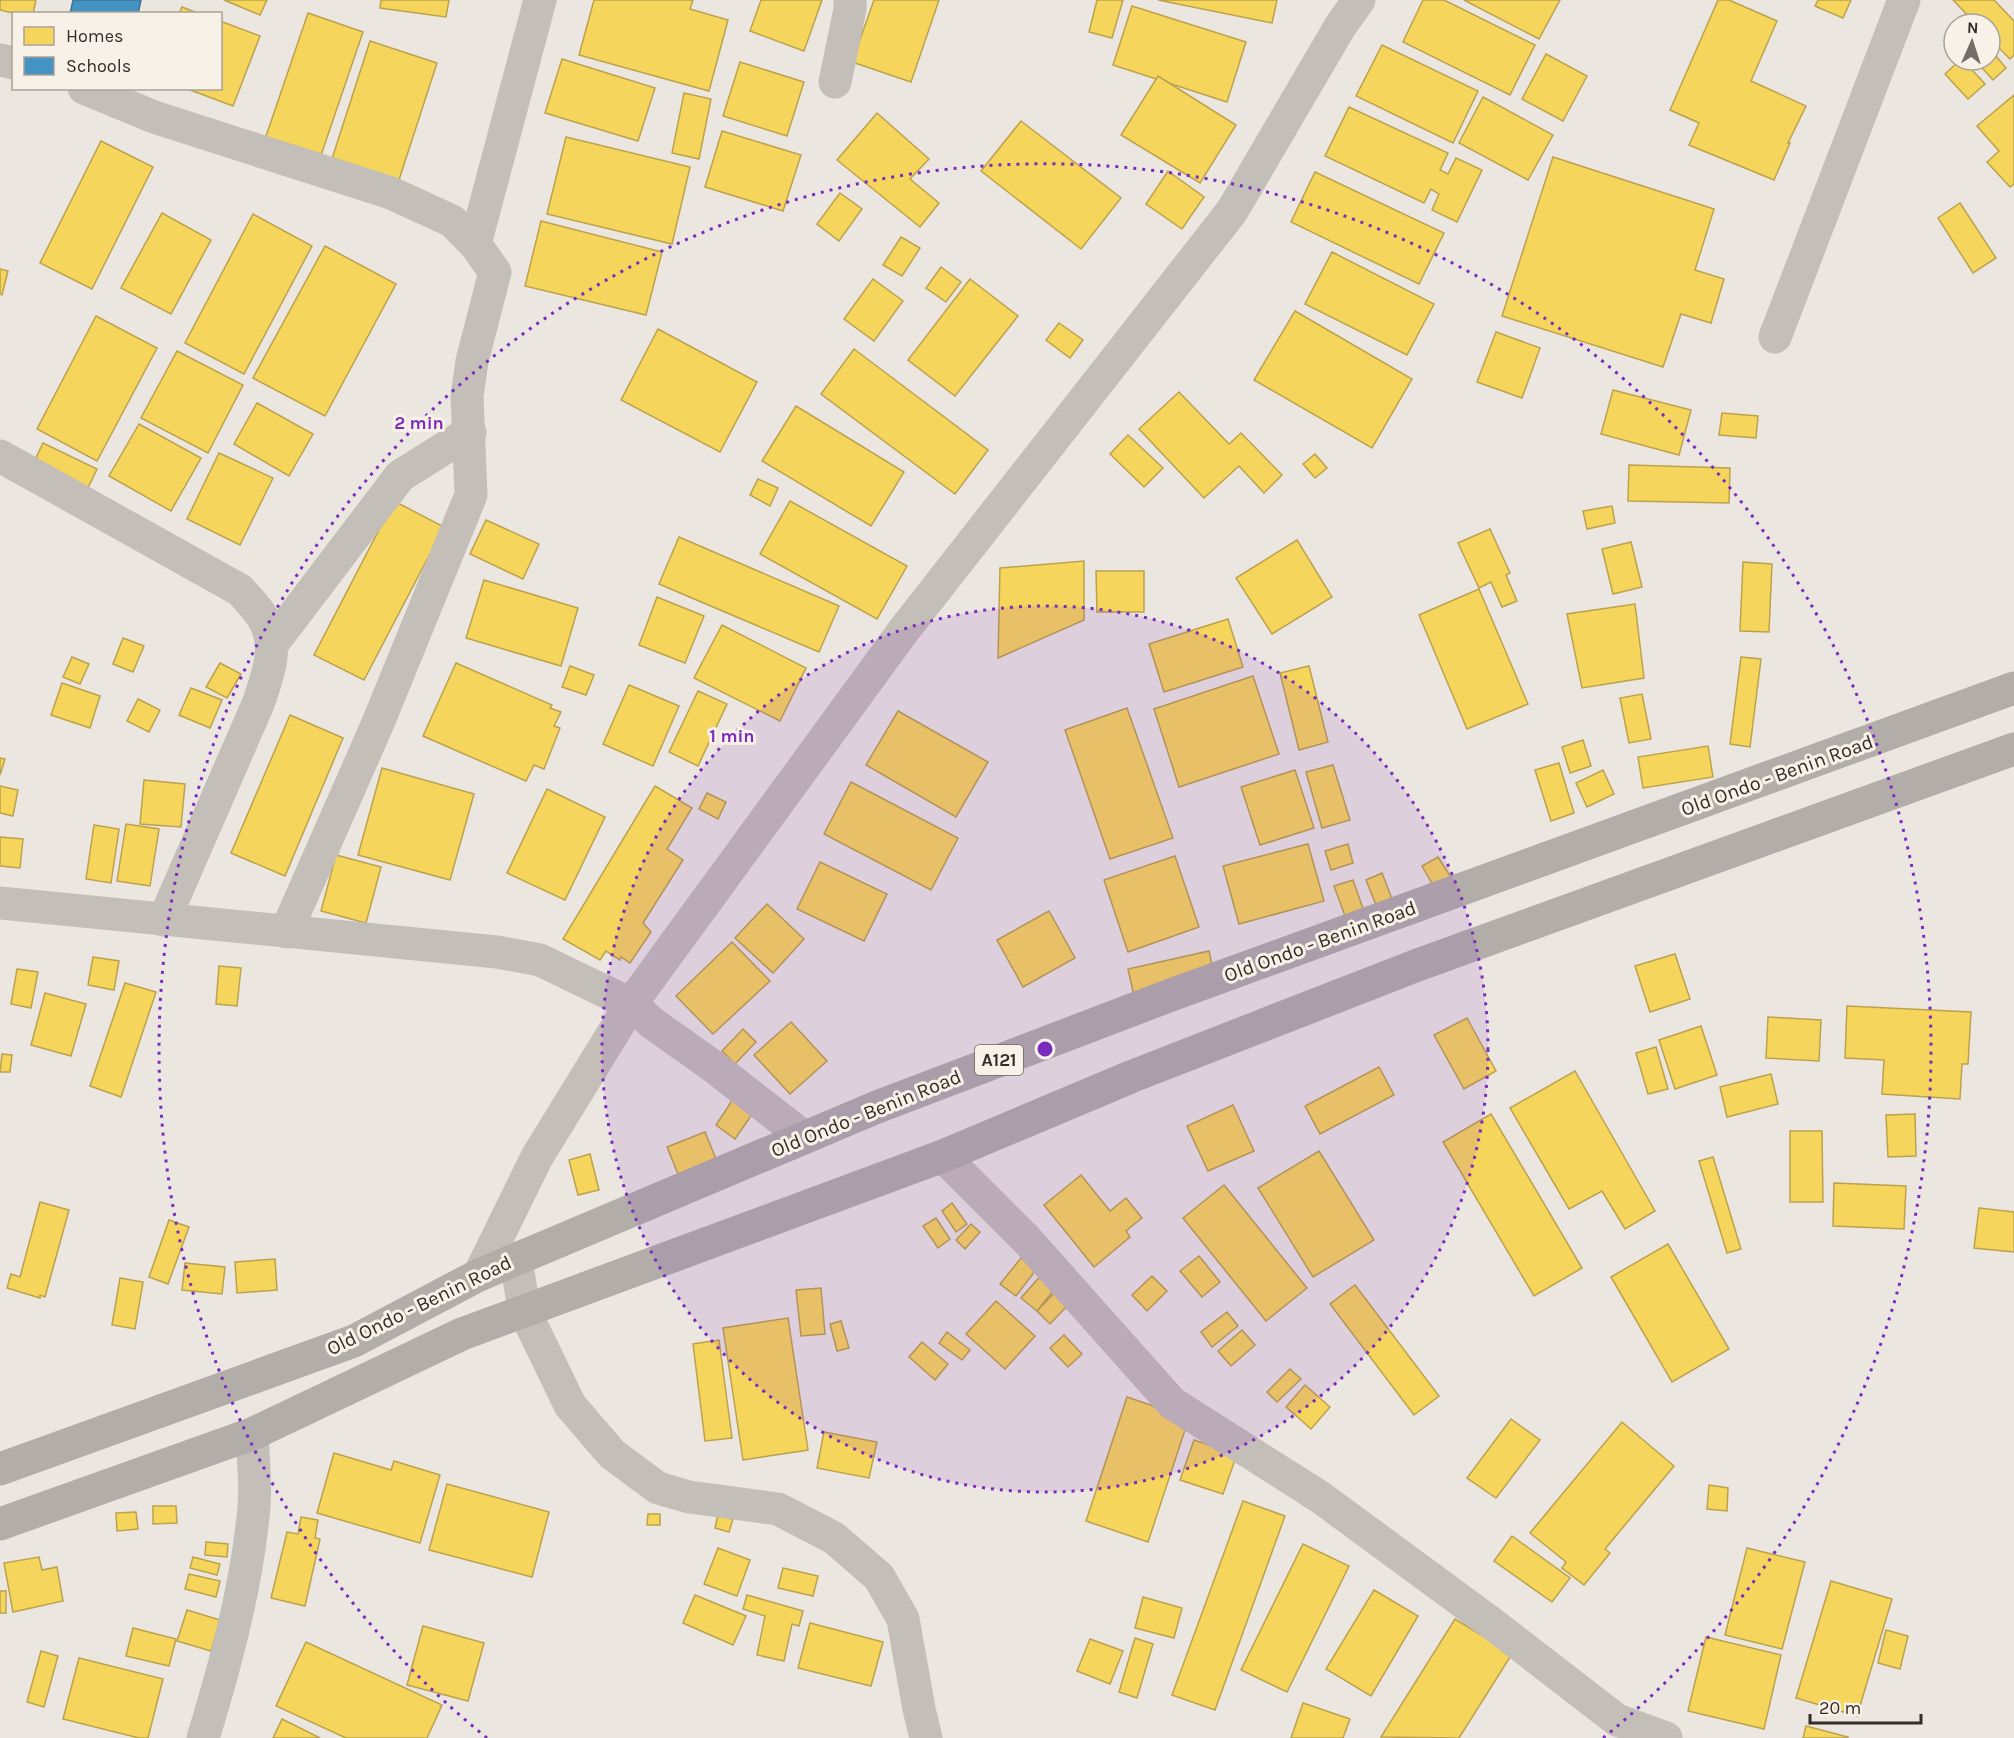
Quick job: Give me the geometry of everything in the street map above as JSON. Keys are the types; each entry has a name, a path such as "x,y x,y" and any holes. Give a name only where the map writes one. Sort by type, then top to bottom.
{"main road":[{"name":"Old Ondo - Benin Road","path":"0,1469 354,1341 479,1275 876,1107 1170,995 2014,688"},
{"path":"0,1524 252,1434 462,1334 943,1156 1132,1076 1415,966 2014,749"}],"street":[{"path":"475,244 540,0"},
{"path":"835,82 850,0"},
{"path":"479,1275 537,1157 631,1004 904,630 1232,211 1341,25 1359,0"},
{"path":"1775,337 1904,0"},
{"path":"89,90 154,117 391,193 452,221 475,244 495,272 472,361 467,396 471,495 378,723 285,932"},
{"path":"273,643 400,476 470,432"},
{"path":"0,456 240,590 263,616 273,643 269,671 258,704 164,920"},
{"path":"0,903 497,952 540,960 631,1004 652,1023 710,1064 804,1137"},
{"path":"943,1156 1026,1239 1172,1403 1320,1497 1490,1622 1613,1729 1666,1738"},
{"path":"516,1259 524,1310 570,1405 612,1454 658,1488 689,1497 778,1509 834,1538 879,1577 903,1619 918,1709 926,1738"},
{"path":"203,1738 218,1691 246,1566 254,1504 252,1434"}],"building: Homes":[{"path":"0,0 36,0 33,12 12,13 0,10"},
{"path":"224,0 267,0 260,15"},
{"path":"381,0 449,0 446,17 380,8"},
{"path":"594,0 693,0 690,9 728,20 709,91 579,55"},
{"path":"761,0 822,0 804,51 750,31"},
{"path":"874,0 939,0 911,82 852,62"},
{"path":"1097,0 1123,0 1112,38 1089,32"},
{"path":"1158,0 1277,0 1272,23"},
{"path":"1423,0 1444,0 1535,45 1510,95 1403,42"},
{"path":"1464,0 1560,0 1539,39"},
{"path":"1718,0 1729,0 1777,21 1751,81 1806,106 1788,143 1790,143 1774,180 1689,145 1699,123 1670,110"},
{"path":"1818,0 1851,0 1843,18 1815,6"},
{"path":"1953,0 1994,0 2014,21 2014,55 2010,59 2002,51 2002,12 1964,12"},
{"path":"1132,6 1246,42 1227,102 1113,65"},
{"path":"182,7 195,12 180,12"},
{"path":"308,13 363,32 318,164 263,145"},
{"path":"222,22 260,36 233,106 190,90 222,90"},
{"path":"370,41 437,63 397,186 330,165"},
{"path":"1382,45 1478,91 1453,143 1356,96"},
{"path":"1546,54 1587,76 1563,121 1522,99"},
{"path":"562,59 655,88 638,141 545,113"},
{"path":"740,62 804,82 787,136 723,116"},
{"path":"1947,72 1974,72 1985,84 1968,99 1945,74"},
{"path":"1986,72 2002,72 1993,80"},
{"path":"1158,76 1236,125 1200,183 1121,135"},
{"path":"684,93 711,99 699,159 672,153"},
{"path":"2014,95 2014,184 2010,187 1987,162 1999,151 1977,126"},
{"path":"1483,97 1553,135 1528,180 1459,143"},
{"path":"1349,107 1448,153 1440,170 1448,174 1456,158 1482,170 1457,222 1432,210 1439,194 1431,189 1424,203 1325,156"},
{"path":"877,113 929,159 910,179 939,203 920,227 837,160"},
{"path":"1021,121 1121,198 1081,249 981,171"},
{"path":"722,131 801,155 783,211 705,187"},
{"path":"566,137 690,167 672,244 547,214"},
{"path":"101,141 153,167 92,289 40,263"},
{"path":"1553,157 1714,209 1695,270 1724,279 1711,323 1681,314 1663,367 1502,316"},
{"path":"1168,171 1204,197 1182,229 1146,204"},
{"path":"1315,172 1444,233 1419,284 1291,222"},
{"path":"840,193 862,209 839,241 817,224"},
{"path":"1960,203 1996,258 1973,273 1938,218"},
{"path":"162,213 211,240 171,314 121,288"},
{"path":"253,214 312,246 244,374 185,343"},
{"path":"541,221 662,252 646,315 525,286"},
{"path":"901,237 920,248 902,276 883,265"},
{"path":"325,246 396,284 325,416 253,378"},
{"path":"1332,252 1434,304 1407,355 1305,304"},
{"path":"941,267 961,282 946,302 926,288"},
{"path":"0,269 8,271 2,295 0,294"},
{"path":"873,279 903,301 874,341 844,319"},
{"path":"970,279 1018,316 955,396 908,360"},
{"path":"1295,311 1412,379 1372,448 1254,380"},
{"path":"96,316 157,348 97,461 37,429"},
{"path":"1059,323 1083,340 1070,358 1046,340"},
{"path":"658,329 757,382 720,452 621,400"},
{"path":"1496,332 1540,348 1522,398 1477,382"},
{"path":"854,349 988,450 955,494 821,394"},
{"path":"177,351 243,385 208,453 141,418"},
{"path":"1613,390 1691,410 1679,455 1601,434"},
{"path":"1179,392 1229,444 1241,433 1282,475 1264,493 1239,466 1204,498 1139,429"},
{"path":"257,403 313,434 289,476 234,444"},
{"path":"796,406 904,472 871,526 762,461"},
{"path":"1722,413 1758,416 1756,438 1719,435"},
{"path":"139,424 201,458 171,511 109,476"},
{"path":"1128,435 1163,468 1144,487 1110,454"},
{"path":"43,443 97,469 88,488 34,462"},
{"path":"219,453 273,478 240,545 187,519"},
{"path":"1315,454 1327,468 1315,478 1303,464"},
{"path":"1629,465 1730,468 1729,503 1628,501"},
{"path":"758,479 778,488 770,506 750,495"},
{"path":"394,501 444,527 364,680 314,655"},
{"path":"790,501 907,566 877,619 760,554"},
{"path":"1612,506 1615,523 1587,529 1583,511"},
{"path":"486,520 539,544 523,579 470,554"},
{"path":"1490,529 1510,573 1506,575 1517,601 1502,607 1491,582 1479,588 1458,543"},
{"path":"679,537 839,606 819,652 659,584"},
{"path":"1297,540 1332,597 1272,634 1236,578"},
{"path":"1631,542 1642,587 1613,594 1602,549"},
{"path":"1084,561 1084,620 998,658 1000,568"},
{"path":"1743,562 1772,564 1769,632 1740,631"},
{"path":"1096,571 1144,571 1144,612 1097,612"},
{"path":"484,580 578,608 561,666 466,638"},
{"path":"1479,589 1528,704 1467,729 1419,615"},
{"path":"657,597 704,616 685,663 639,645"},
{"path":"1635,604 1644,678 1582,688 1567,614"},
{"path":"1228,619 1243,667 1164,692 1149,644"},
{"path":"722,625 806,668 780,721 694,678"},
{"path":"123,638 144,646 133,672 113,664"},
{"path":"72,657 89,664 80,684 63,677"},
{"path":"1741,657 1761,659 1750,747 1730,744"},
{"path":"220,663 241,674 227,698 206,687"},
{"path":"456,663 552,705 550,708 561,712 554,726 560,728 544,769 534,765 526,781 423,736"},
{"path":"570,666 594,675 586,695 562,687"},
{"path":"1309,666 1328,742 1299,750 1280,673"},
{"path":"1253,676 1279,754 1179,787 1154,709"},
{"path":"62,683 100,696 90,728 51,715"},
{"path":"629,685 679,706 653,766 603,744"},
{"path":"191,688 222,700 210,728 179,715"},
{"path":"698,691 727,704 698,766 669,752"},
{"path":"1642,694 1651,739 1629,743 1620,698"},
{"path":"138,699 160,710 149,732 127,721"},
{"path":"1127,708 1173,838 1110,859 1065,730"},
{"path":"898,711 988,762 956,817 866,765"},
{"path":"290,715 343,738 285,876 231,853"},
{"path":"1583,740 1591,766 1570,773 1562,747"},
{"path":"1708,746 1713,777 1643,788 1638,757"},
{"path":"0,758 5,759 0,775"},
{"path":"1559,763 1574,813 1551,821 1535,770"},
{"path":"1333,765 1350,820 1322,828 1306,772"},
{"path":"382,768 474,794 450,880 358,855"},
{"path":"1295,770 1314,828 1260,845 1241,787"},
{"path":"1603,770 1614,794 1587,807 1576,783"},
{"path":"144,780 185,784 181,827 140,824"},
{"path":"851,782 958,838 931,890 824,834"},
{"path":"0,786 18,790 13,816 0,813"},
{"path":"655,786 692,808 667,849 683,860 643,923 651,932 630,963 606,951 600,960 563,939"},
{"path":"547,789 605,817 565,900 507,873"},
{"path":"707,793 726,802 718,819 699,809"},
{"path":"126,824 159,829 150,886 117,881"},
{"path":"94,825 119,829 111,883 86,879"},
{"path":"0,837 23,839 20,868 0,866"},
{"path":"1308,844 1324,901 1239,924 1223,866"},
{"path":"1348,844 1353,863 1331,870 1325,851"},
{"path":"336,855 381,867 366,923 321,911"},
{"path":"1175,856 1199,927 1128,952 1104,880"},
{"path":"1438,857 1451,877 1434,887 1422,866"},
{"path":"820,862 887,894 864,941 797,909"},
{"path":"1382,873 1394,904 1378,910 1366,880"},
{"path":"1353,880 1366,917 1348,924 1334,886"},
{"path":"767,904 804,939 773,973 735,938"},
{"path":"1049,911 1075,958 1023,987 997,940"},
{"path":"732,942 770,981 713,1034 676,996"},
{"path":"1209,951 1215,978 1134,996 1128,969"},
{"path":"1675,954 1690,999 1650,1012 1635,966"},
{"path":"93,957 119,961 114,990 88,985"},
{"path":"219,966 241,968 237,1006 216,1004"},
{"path":"17,969 38,972 31,1008 11,1004"},
{"path":"125,983 156,992 121,1097 90,1086"},
{"path":"45,993 86,1004 71,1056 31,1045"},
{"path":"1847,1006 1971,1012 1968,1064 1962,1064 1960,1099 1882,1094 1884,1060 1845,1058"},
{"path":"1768,1017 1821,1020 1819,1061 1766,1058"},
{"path":"1467,1018 1496,1071 1464,1089 1434,1035"},
{"path":"791,1022 827,1061 790,1094 754,1055"},
{"path":"1701,1026 1717,1075 1675,1089 1659,1040"},
{"path":"743,1029 756,1042 735,1064 722,1051"},
{"path":"1656,1047 1668,1089 1648,1094 1636,1053"},
{"path":"2,1054 12,1055 10,1072 0,1072"},
{"path":"1379,1067 1394,1095 1320,1134 1305,1106"},
{"path":"1575,1071 1655,1211 1625,1229 1602,1191 1569,1209 1510,1108"},
{"path":"1771,1074 1778,1104 1727,1117 1720,1087"},
{"path":"733,1099 753,1113 735,1139 716,1125"},
{"path":"1233,1105 1254,1151 1208,1171 1187,1126"},
{"path":"1491,1114 1582,1268 1534,1296 1443,1142"},
{"path":"1915,1114 1916,1156 1888,1157 1886,1115"},
{"path":"1790,1131 1822,1131 1823,1202 1790,1202"},
{"path":"705,1132 716,1159 678,1174 667,1147"},
{"path":"1319,1151 1374,1240 1313,1277 1258,1188"},
{"path":"590,1154 599,1190 578,1195 569,1160"},
{"path":"1713,1157 1741,1249 1727,1253 1699,1161"},
{"path":"1081,1175 1110,1211 1126,1198 1142,1218 1126,1231 1130,1237 1094,1267 1044,1205"},
{"path":"1834,1183 1906,1186 1904,1229 1833,1226"},
{"path":"1224,1185 1307,1288 1266,1321 1183,1218"},
{"path":"40,1202 69,1210 45,1297 40,1295 40,1298 7,1288 11,1274 20,1277"},
{"path":"952,1203 967,1224 956,1232 942,1211"},
{"path":"1979,1208 2014,1212 2014,1252 1974,1248"},
{"path":"936,1218 950,1239 938,1248 923,1226"},
{"path":"169,1220 189,1227 168,1284 149,1277"},
{"path":"971,1224 980,1232 965,1249 956,1240"},
{"path":"1668,1244 1729,1349 1672,1382 1611,1277"},
{"path":"1199,1256 1220,1282 1202,1297 1180,1271"},
{"path":"1021,1258 1036,1270 1016,1296 1000,1284"},
{"path":"275,1259 277,1290 237,1293 235,1262"},
{"path":"185,1263 225,1267 222,1294 182,1290"},
{"path":"1043,1273 1058,1285 1037,1311 1021,1298"},
{"path":"1152,1276 1167,1291 1147,1311 1132,1295"},
{"path":"120,1278 143,1282 135,1329 112,1325"},
{"path":"1355,1285 1439,1396 1414,1415 1330,1304"},
{"path":"821,1288 825,1334 801,1336 796,1290"},
{"path":"1057,1290 1070,1303 1050,1324 1037,1311"},
{"path":"996,1301 1035,1336 1005,1369 966,1334"},
{"path":"1227,1312 1238,1326 1212,1347 1201,1332"},
{"path":"788,1318 808,1450 743,1460 723,1328"},
{"path":"841,1321 849,1348 837,1351 830,1324"},
{"path":"1242,1330 1255,1345 1231,1366 1218,1351"},
{"path":"947,1332 970,1350 962,1360 939,1343"},
{"path":"1064,1335 1082,1354 1068,1367 1050,1348"},
{"path":"719,1340 732,1438 705,1441 693,1344"},
{"path":"922,1342 948,1364 935,1380 909,1357"},
{"path":"1290,1369 1301,1379 1277,1402 1267,1392"},
{"path":"1305,1385 1330,1407 1311,1429 1286,1407"},
{"path":"1127,1397 1189,1418 1148,1542 1086,1521"},
{"path":"1511,1419 1540,1440 1496,1498 1467,1478"},
{"path":"1622,1422 1674,1466 1605,1549 1610,1553 1584,1585 1562,1568 1566,1562 1530,1533"},
{"path":"824,1432 877,1442 869,1478 817,1468"},
{"path":"1194,1440 1237,1454 1223,1494 1180,1480"},
{"path":"334,1453 391,1470 394,1461 440,1475 420,1543 317,1513"},
{"path":"447,1484 549,1512 532,1577 429,1550"},
{"path":"1709,1485 1728,1488 1727,1511 1707,1509"},
{"path":"1243,1501 1285,1516 1215,1710 1172,1695"},
{"path":"153,1506 176,1506 177,1523 153,1524"},
{"path":"136,1512 138,1529 117,1531 116,1513"},
{"path":"648,1514 660,1514 660,1525 647,1525"},
{"path":"718,1515 733,1519 729,1532 715,1528"},
{"path":"301,1517 318,1520 315,1538 320,1539 305,1606 271,1598 287,1532 298,1534"},
{"path":"1512,1536 1570,1578 1552,1602 1494,1561"},
{"path":"206,1542 228,1544 227,1557 205,1555"},
{"path":"1303,1544 1349,1566 1287,1692 1241,1670"},
{"path":"718,1548 750,1560 737,1596 704,1584"},
{"path":"1747,1548 1805,1562 1782,1649 1725,1635"},
{"path":"39,1557 42,1570 57,1567 63,1601 13,1612 4,1563"},
{"path":"193,1557 220,1564 217,1575 190,1568"},
{"path":"783,1568 818,1576 813,1596 778,1588"},
{"path":"189,1574 220,1581 216,1597 185,1589"},
{"path":"1831,1581 1892,1599 1857,1716 1796,1698"},
{"path":"1374,1590 1418,1616 1371,1696 1326,1669"},
{"path":"0,1591 6,1591 6,1613 0,1613"},
{"path":"695,1595 746,1616 733,1645 683,1623"},
{"path":"747,1595 803,1611 799,1626 792,1624 784,1661 757,1655 765,1616 743,1609"},
{"path":"1143,1597 1182,1608 1174,1638 1135,1628"},
{"path":"187,1610 220,1620 211,1651 177,1641"},
{"path":"1455,1619 1512,1654 1459,1738 1381,1737"},
{"path":"810,1623 883,1642 871,1686 798,1668"},
{"path":"423,1626 484,1643 468,1701 407,1685"},
{"path":"133,1628 176,1639 169,1666 126,1656"},
{"path":"1886,1630 1908,1636 1900,1669 1878,1663"},
{"path":"1706,1637 1781,1655 1764,1729 1688,1711"},
{"path":"1135,1638 1153,1644 1137,1698 1119,1692"},
{"path":"1090,1639 1123,1651 1110,1684 1077,1671"},
{"path":"306,1642 442,1705 427,1738 346,1738 276,1706"},
{"path":"41,1651 58,1656 44,1707 27,1702"},
{"path":"79,1658 163,1679 148,1738 139,1738 63,1719"},
{"path":"1303,1703 1350,1719 1343,1738 1291,1738"},
{"path":"282,1719 320,1738 273,1738"},
{"path":"1806,1726 1848,1737 1848,1738 1803,1738"}],"building: Schools":[{"path":"73,0 141,0 138,12 70,12"}]}
